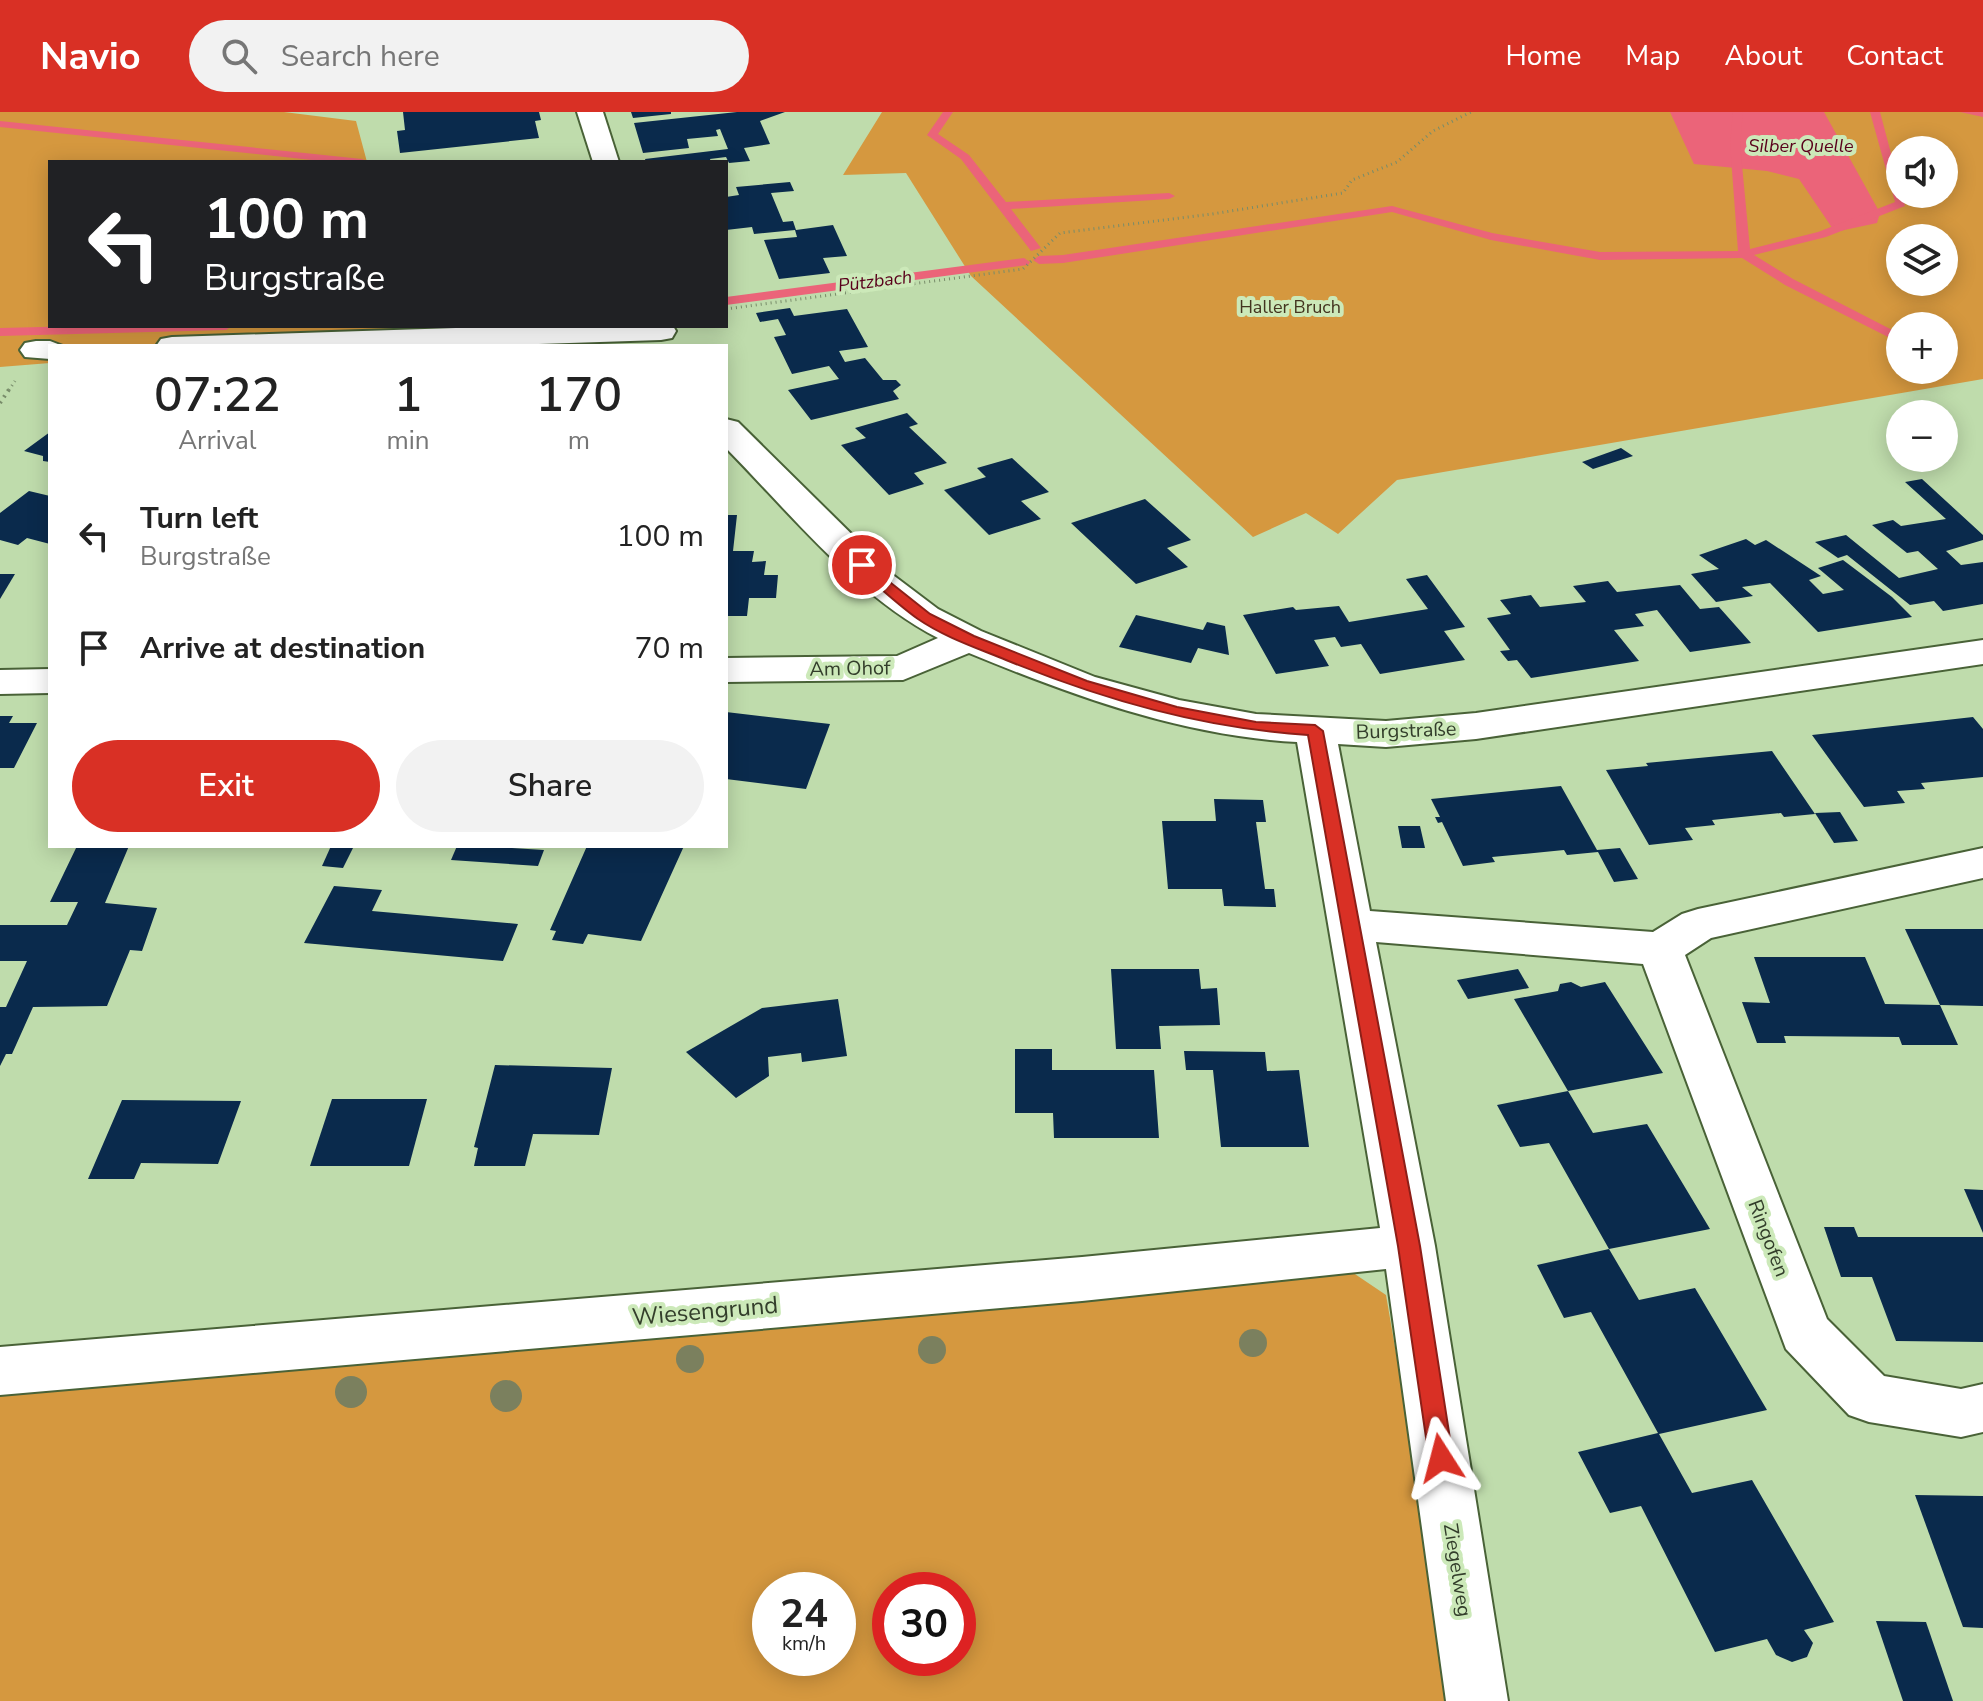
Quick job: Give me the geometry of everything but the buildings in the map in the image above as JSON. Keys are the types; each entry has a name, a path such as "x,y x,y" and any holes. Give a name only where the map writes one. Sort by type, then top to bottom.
{"street":[{"path":"590,112 605,160"},
{"path":"254,344 663,334"},
{"name":"Burgstraße","path":"728,431 880,583 925,617 968,639 1081,685 1176,712 1256,727 1386,734 1476,726 1983,652"},
{"name":"Am Ohof","path":"728,670 903,668 968,639"},
{"path":"0,682 48,681"},
{"name":"Ziegelweg","path":"1315,731 1409,1246 1477,1701"},
{"path":"1352,925 1660,949 1698,925 1983,863"},
{"name":"Ringofen","path":"1660,949 1805,1333 1869,1398 1961,1413 1983,1408"},
{"name":"Wiesengrund","path":"0,1371 1082,1279 1409,1246"}],"path":[{"path":"728,309 1023,269 1060,233 1212,214 1343,193 1352,180 1397,162 1433,131 1471,112"}],"green space":[{"path":"0,112 284,112 356,121 366,160 48,160 48,328 428,328 430,332 284,344 48,344 48,363 0,367"},
{"name":"Haller Bruch","path":"882,112 1983,112 1983,379 1958,383 1958,312 1886,312 1886,384 1954,384 1397,480 1338,534 1306,513 1253,537 971,276 906,173 843,175"},
{"path":"1343,1266 1386,1295 1456,1701 0,1701 0,1390"}],"water":[{"name":"Silber Quelle","path":"1670,112 1824,112 1880,213 1877,223 1835,232 1799,179 1767,171 1694,164"}],"waterway":[{"path":"948,112 932,135 965,157 1003,206"},
{"path":"1738,112 1735,144 1744,254"},
{"path":"1744,254 1822,235 1901,204 1875,112"},
{"path":"1965,112 1983,114"},
{"path":"0,124 343,160"},
{"path":"1003,206 1169,196"},
{"path":"1003,206 1035,248"},
{"path":"1039,260 1063,259 1392,209 1491,236 1600,256 1744,254"},
{"path":"1744,254 1789,282 1886,332"},
{"name":"Pützbach","path":"728,301 1024,262"},
{"name":"Pützbach","path":"0,332 151,328"}],"route":[{"path":"862,565 880,583 925,617 968,639 1081,685 1176,712 1256,727 1315,731 1409,1246 1441,1458"}]}
